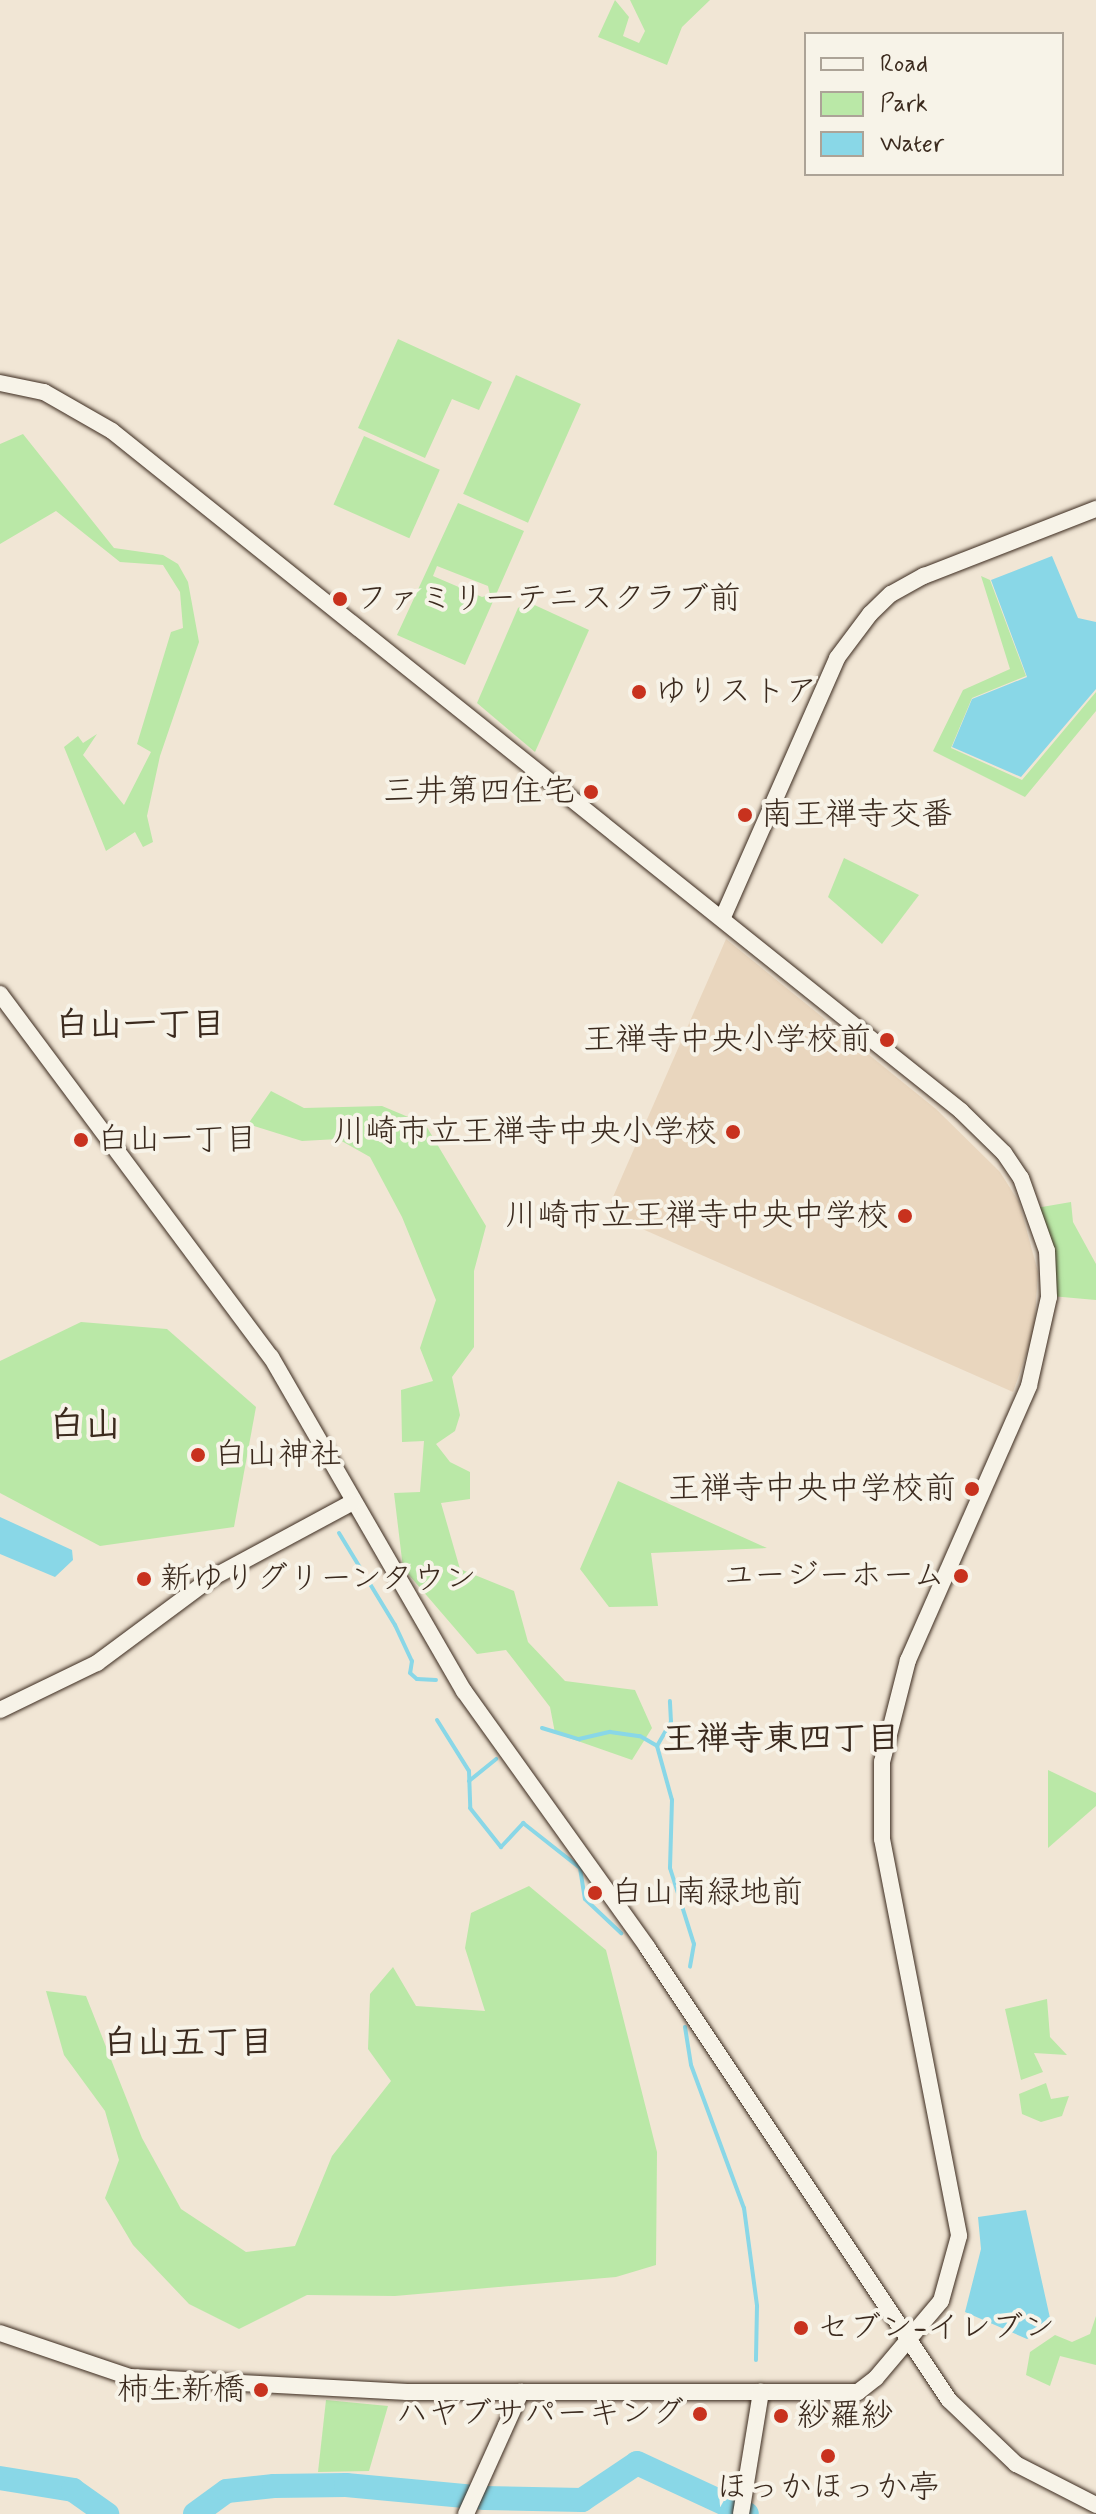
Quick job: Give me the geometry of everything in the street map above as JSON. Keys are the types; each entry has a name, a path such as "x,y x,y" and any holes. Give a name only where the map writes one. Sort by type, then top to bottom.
{"street":[{"path":"0,383 53,396 112,431 723,917 984,1131 1021,1178 1047,1251 1049,1297 1037,1365 908,1660 882,1762 882,1839 891,1895 959,2236 947,2289 909,2340 858,2392 407,2392 130,2377 0,2333"},
{"path":"723,917 837,658 870,614 891,594 924,576 1096,509"},
{"path":"0,994 271,1357 321,1436 353,1502 464,1691 572,1838 949,2400 987,2441 1037,2478 1096,2505"},
{"path":"0,1710 97,1663 210,1579 353,1502"},
{"path":"471,2505 521,2392"},
{"path":"741,2510 761,2392"}],"shaded area":[{"path":"726,939 936,1109 1000,1172 1019,1202 1038,1272 1034,1332 1013,1392 606,1213"}],"green space":[{"path":"615,0 629,17 623,36 639,43 645,31 630,0 710,0 682,27 667,65 598,37"},
{"path":"398,339 492,382 479,410 452,399 425,458 358,428"},
{"path":"516,375 581,404 528,523 463,494"},
{"path":"23,434 114,548 163,555 178,564 188,582 199,642 160,756 147,816 153,842 143,847 135,832 106,851 64,747 78,736 83,743 97,734 83,755 124,805 151,752 137,744 171,632 183,628 180,592 163,565 120,562 56,511 0,544 0,444"},
{"path":"364,436 440,470 409,538 333,505"},
{"path":"458,503 524,531 465,665 397,635","holes":["437,566 488,586 490,595 482,597 433,576"]},
{"path":"981,576 990,580 1026,676 972,698 951,748 1022,780 1096,692 1096,711 1025,797 933,751 963,690 1010,669"},
{"path":"528,602 589,630 535,752 477,703 518,608"},
{"path":"844,858 919,895 882,944 828,897"},
{"path":"271,1091 304,1108 382,1106 425,1124 486,1226 474,1271 474,1347 452,1377 460,1415 455,1431 436,1444 450,1462 470,1472 470,1499 441,1503 460,1569 514,1591 528,1642 565,1681 635,1690 652,1728 632,1760 555,1733 550,1707 506,1650 477,1654 403,1568 394,1493 420,1492 424,1441 402,1442 401,1390 433,1381 420,1348 436,1300 402,1217 370,1157 338,1139 302,1141 248,1124"},
{"path":"1071,1202 1073,1222 1096,1264 1096,1300 1051,1296 1036,1208"},
{"path":"81,1322 167,1329 256,1407 234,1527 100,1546 0,1493 0,1361"},
{"path":"618,1481 767,1548 651,1553 658,1606 609,1607 580,1569"},
{"path":"1048,1770 1096,1793 1096,1806 1048,1848"},
{"path":"529,1886 606,1950 657,2152 656,2265 616,2277 395,2296 307,2295 239,2329 189,2304 133,2245 105,2198 119,2160 105,2111 64,2055 46,1991 86,1996 142,2138 181,2209 246,2252 295,2246 332,2156 391,2081 368,2049 370,1994 393,1967 416,2006 485,2011 465,1948 471,1913"},
{"path":"1047,1999 1050,2037 1067,2055 1034,2053 1043,2072 1021,2080 1005,2009"},
{"path":"1046,2083 1051,2099 1069,2096 1062,2116 1041,2122 1022,2114 1019,2094"},
{"path":"1096,2316 1096,2365 1060,2356 1050,2386 1026,2375 1030,2352 1055,2335 1072,2342 1090,2334"},
{"path":"326,2400 388,2406 369,2471 318,2472"}],"water":[{"path":"1052,556 1078,618 1096,622 1096,689 1021,777 952,747 972,699 1027,677 991,580"},
{"path":"0,1517 72,1550 73,1560 55,1577 0,1554"},
{"path":"1026,2210 1052,2327 1027,2339 965,2312 981,2249 978,2217"}],"waterway":[{"path":"339,1533 395,1625 412,1661 410,1673 417,1679 436,1680"},
{"path":"657,1746 671,1722 670,1701"},
{"path":"437,1720 469,1771 470,1808 501,1847 523,1823 580,1868 585,1899 621,1933"},
{"path":"542,1728 579,1739 610,1732 640,1736 657,1746 672,1800 670,1868 694,1944 690,1967"},
{"path":"469,1781 496,1759"},
{"path":"685,2027 691,2065 744,2208 757,2306 756,2360"},
{"path":"195,2514 227,2491 274,2486 346,2485 485,2498 582,2500 637,2463 747,2514"},
{"path":"0,2478 73,2490 107,2514"},
{"path":"728,2500 733,2507"}],"place":[{"name":"ファミリーテニスクラブ前","path":"340,599"},
{"name":"ゆりストア","path":"639,692"},
{"name":"三井第四住宅","path":"591,792"},
{"name":"南王禅寺交番","path":"745,815"},
{"name":"王禅寺中央小学校前","path":"887,1040"},
{"name":"川崎市立王禅寺中央小学校","path":"733,1132"},
{"name":"白山一丁目","path":"81,1140"},
{"name":"川崎市立王禅寺中央中学校","path":"905,1216"},
{"name":"白山神社","path":"198,1455"},
{"name":"王禅寺中央中学校前","path":"972,1489"},
{"name":"ユージーホーム","path":"961,1576"},
{"name":"新ゆりグリーンタウン","path":"144,1579"},
{"name":"白山南緑地前","path":"595,1893"},
{"name":"セブン-イレブン","path":"801,2328"},
{"name":"柿生新橋","path":"261,2390"},
{"name":"ハヤブサパーキング","path":"700,2414"},
{"name":"紗羅紗","path":"781,2416"},
{"name":"ほっかほっか亭","path":"828,2456"}],"district":[{"name":"白山一丁目","path":"140,1026"},
{"name":"白山","path":"85,1427"},
{"name":"王禅寺東四丁目","path":"781,1740"},
{"name":"白山五丁目","path":"188,2044"}]}
